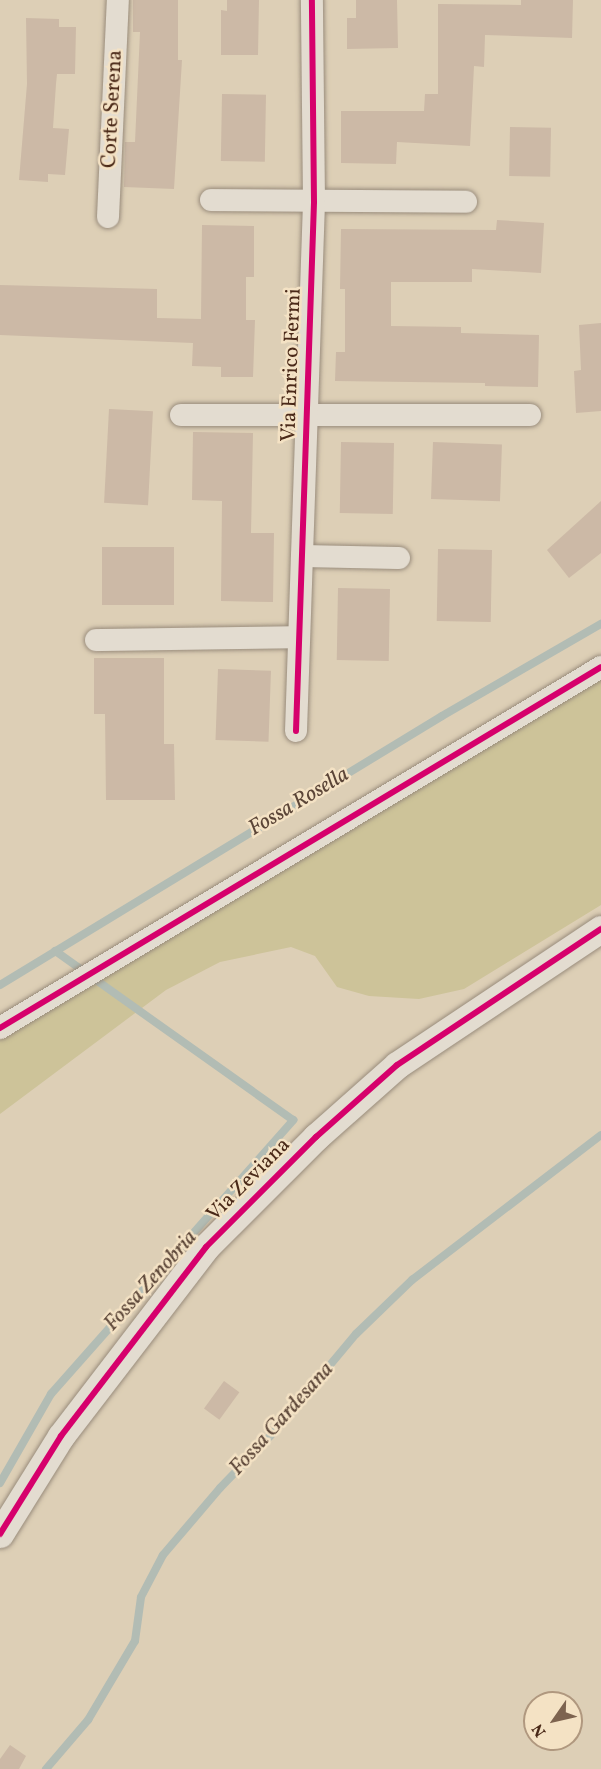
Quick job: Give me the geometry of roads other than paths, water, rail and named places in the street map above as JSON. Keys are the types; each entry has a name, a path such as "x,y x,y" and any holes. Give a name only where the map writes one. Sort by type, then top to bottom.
{"street":[{"name":"Corte Serena","path":"108,218 118,0"},
{"name":"Via Enrico Fermi","path":"296,731 314,202 312,0"},
{"path":"211,200 466,202"},
{"path":"181,415 530,415"},
{"path":"302,556 399,558"},
{"path":"96,640 299,638"},
{"path":"0,1028 601,668"},
{"name":"Via Zeviana","path":"0,1534 62,1436 215,1239 316,1137 397,1065 601,929"}],"waterway":[{"name":"Fossa Rosella","path":"0,985 442,716 601,624"},
{"name":"Fossa Zenobria","path":"0,1483 51,1394 293,1120 55,951"},
{"name":"Fossa Gardesana","path":"46,1769 88,1720 135,1641 141,1597 163,1555 220,1488 274,1432 356,1334 412,1280 601,1135"}]}
